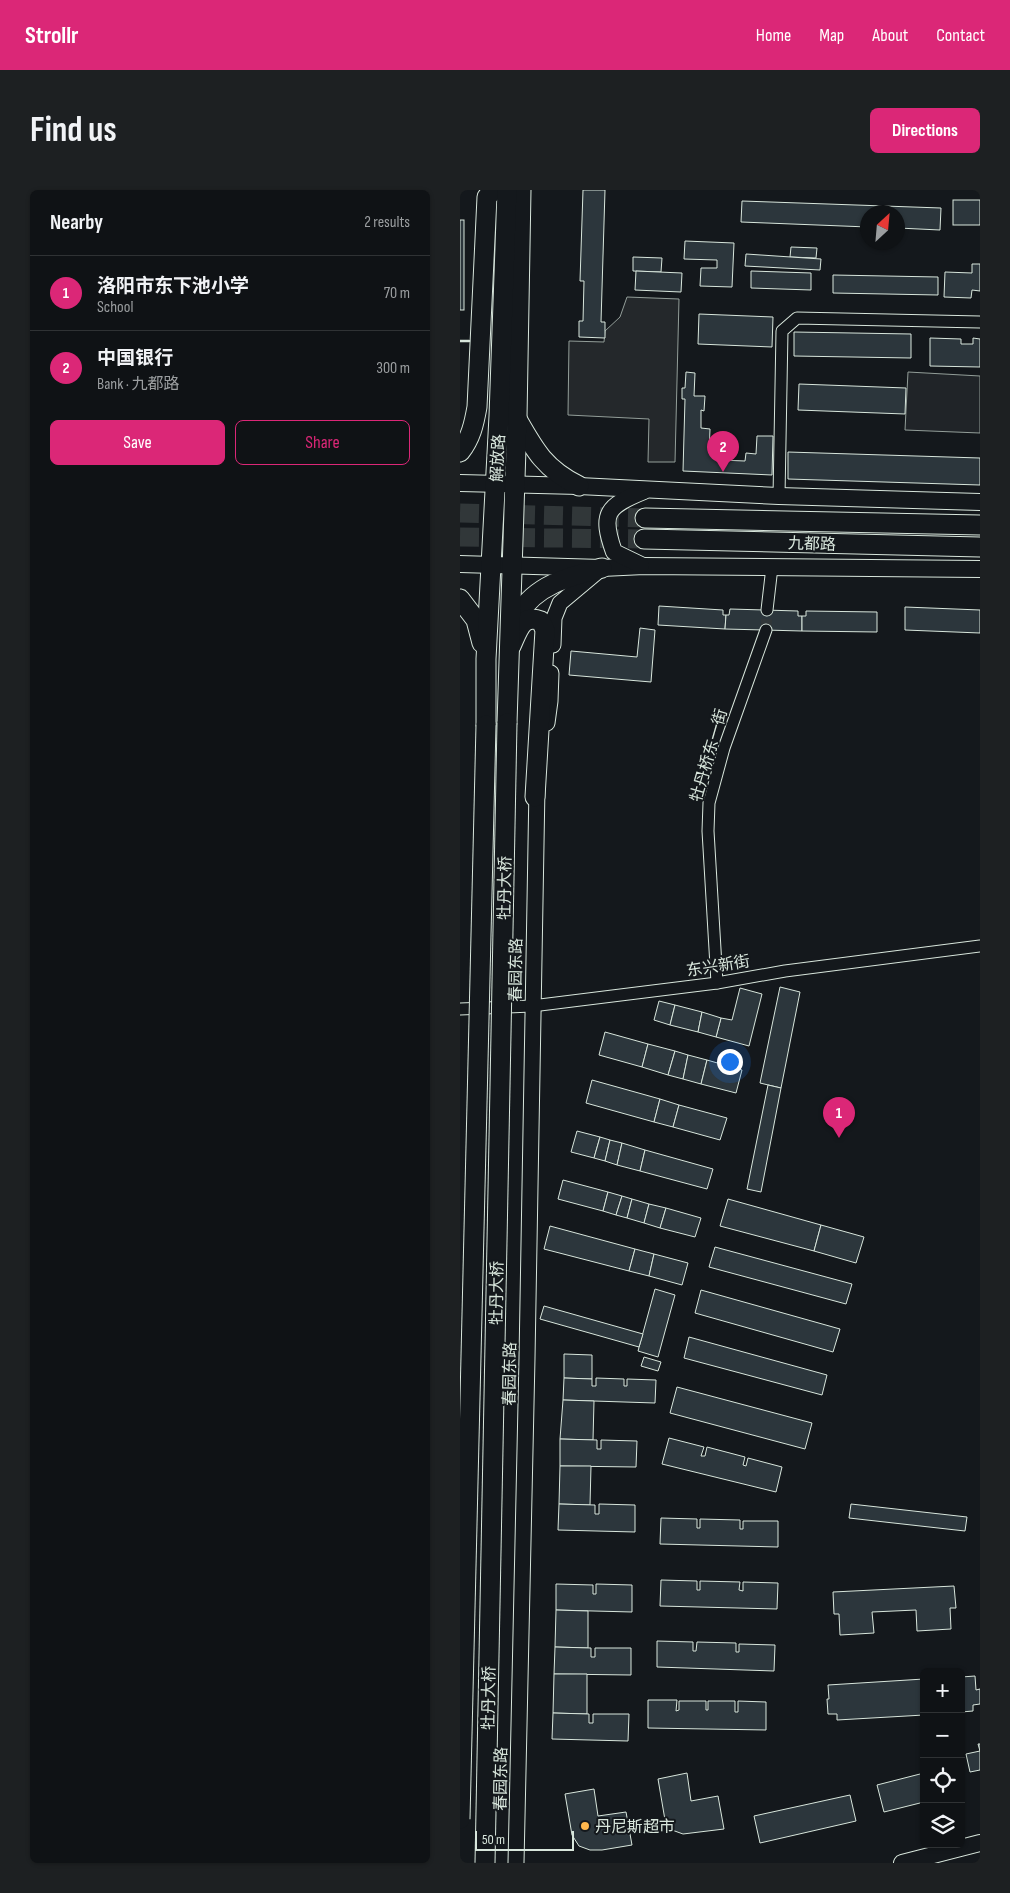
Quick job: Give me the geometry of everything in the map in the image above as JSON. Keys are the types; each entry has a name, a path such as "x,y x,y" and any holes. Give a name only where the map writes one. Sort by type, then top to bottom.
{"main road":[{"path":"460,452 473,428 477,407 488,197 494,190"},
{"name":"解放路","path":"486,725 486,659 496,484 507,190"},
{"name":"解放路","path":"507,723 517,418 521,190"},
{"path":"517,418 542,460 564,478 579,486"},
{"path":"460,483 980,502"},
{"path":"644,566 614,552 606,530 609,512 619,501 648,489"},
{"name":"九都路","path":"646,518 980,525"},
{"name":"九都路","path":"644,539 980,547"},
{"path":"460,564 602,568 644,566 980,569"},
{"path":"509,649 519,614 536,594 566,577 602,568"},
{"path":"460,599 476,620 486,659"},
{"path":"509,649 522,624 528,619 535,618 541,621 545,630 535,797"},
{"path":"460,626 468,629 477,638 486,659"},
{"name":"牡丹大桥","path":"485,1863 507,723"},
{"name":"牡丹大桥","path":"460,1819 486,725"},
{"path":"902,1863 980,1843"}],"street":[{"path":"779,496 782,331 797,318 980,322"},
{"path":"767,610 772,567"},
{"name":"春园东路","path":"516,1863 527,1358 535,797 550,701 554,618 560,603 580,584 602,568"},
{"name":"牡丹桥东一街","path":"717,983 708,831 709,804 724,748 766,630"},
{"name":"东兴新街","path":"460,1009 532,1006 717,983 785,970 980,946"}],"shaded area":[{"path":"627,297 679,299 675,462 648,462 649,419 568,415 569,341 604,342 605,331 620,317"},
{"path":"908,372 980,376 980,433 905,430"}],"building":[{"path":"583,190 605,190 601,322 605,322 605,338 579,337 579,321 583,321 584,281 580,281"},
{"path":"953,200 980,200 980,225 953,225"},
{"path":"742,201 860,205 860,227 741,222"},
{"path":"905,207 941,208 940,230 905,228"},
{"path":"460,220 464,220 464,310 460,310"},
{"path":"685,241 734,243 732,287 700,286 701,268 717,268 717,260 684,259"},
{"path":"791,247 817,248 816,258 790,257"},
{"path":"746,254 821,259 820,270 745,266"},
{"path":"633,257 662,258 661,272 633,271"},
{"path":"972,264 980,264 980,291 972,290 971,298 944,297 945,272 972,273"},
{"path":"636,271 682,273 681,292 635,290"},
{"path":"751,271 811,273 811,290 751,288"},
{"path":"833,275 938,277 938,295 833,293"},
{"path":"699,314 773,317 772,347 698,344"},
{"path":"794,332 911,334 911,358 794,356"},
{"path":"930,338 961,339 961,344 973,344 973,338 980,339 980,367 930,366"},
{"path":"686,372 695,373 694,396 705,396 704,411 701,410 701,428 710,429 709,453 720,453 720,460 745,461 746,453 756,454 757,436 773,436 772,475 683,471 685,399 682,399 682,388 685,388"},
{"path":"799,384 906,388 905,414 798,410"},
{"path":"788,452 980,458 980,485 788,479"},
{"path":"659,606 723,610 723,615 726,615 725,629 658,625"},
{"path":"905,607 980,610 980,633 905,630"},
{"path":"730,609 798,611 798,616 802,616 802,631 725,629 726,615 729,615"},
{"path":"806,611 877,612 877,632 802,631 802,616 806,616"},
{"path":"640,628 655,630 651,682 569,675 571,651 637,657"},
{"path":"780,987 800,992 781,1088 760,1083"},
{"path":"740,988 762,994 749,1046 716,1037 721,1018 732,1020"},
{"path":"659,1001 675,1005 670,1025 654,1020"},
{"path":"675,1005 702,1012 698,1032 670,1025"},
{"path":"702,1012 721,1018 716,1037 698,1032"},
{"path":"605,1032 648,1044 642,1067 599,1055"},
{"path":"648,1044 675,1051 668,1075 642,1067"},
{"path":"675,1051 688,1055 683,1079 668,1075"},
{"path":"688,1055 707,1060 701,1084 683,1079"},
{"path":"707,1060 742,1070 736,1093 701,1084"},
{"path":"592,1080 660,1099 654,1122 586,1103"},
{"path":"768,1085 781,1088 761,1192 747,1189"},
{"path":"660,1099 679,1105 673,1127 654,1122"},
{"path":"679,1105 727,1118 720,1140 673,1127"},
{"path":"577,1131 600,1137 594,1158 571,1152"},
{"path":"600,1137 610,1140 605,1161 594,1158"},
{"path":"610,1140 622,1143 617,1165 605,1161"},
{"path":"622,1143 645,1150 640,1171 617,1165"},
{"path":"645,1150 713,1169 707,1189 640,1171"},
{"path":"563,1180 608,1192 603,1211 558,1199"},
{"path":"608,1192 622,1196 616,1215 603,1211"},
{"path":"622,1196 632,1199 627,1218 616,1215"},
{"path":"632,1199 649,1204 644,1223 627,1218"},
{"path":"728,1199 821,1225 814,1251 720,1226"},
{"path":"649,1204 666,1208 660,1228 644,1223"},
{"path":"666,1208 701,1218 695,1237 660,1228"},
{"path":"821,1225 864,1237 856,1263 814,1251"},
{"path":"550,1226 635,1249 629,1271 544,1249"},
{"path":"715,1247 852,1284 846,1304 709,1267"},
{"path":"635,1249 654,1254 649,1276 629,1271"},
{"path":"654,1254 688,1263 682,1285 649,1276"},
{"path":"655,1289 675,1295 658,1357 638,1351"},
{"path":"701,1290 840,1329 833,1352 695,1313"},
{"path":"544,1306 643,1334 639,1347 540,1319"},
{"path":"689,1337 827,1375 822,1395 684,1358"},
{"path":"564,1354 592,1355 592,1379 564,1378"},
{"path":"644,1357 661,1362 658,1371 641,1366"},
{"path":"564,1378 592,1379 592,1386 596,1386 596,1378 624,1379 624,1386 627,1386 627,1379 656,1380 655,1403 563,1400"},
{"path":"677,1387 812,1423 805,1449 670,1413"},
{"path":"563,1400 594,1401 593,1440 560,1439"},
{"path":"669,1438 704,1447 701,1456 705,1456 707,1447 745,1457 743,1465 746,1466 748,1458 782,1467 776,1492 662,1464"},
{"path":"560,1439 597,1440 597,1449 601,1449 601,1440 637,1441 636,1467 560,1466"},
{"path":"560,1466 591,1466 590,1505 559,1504"},
{"path":"559,1504 595,1505 595,1514 599,1514 599,1504 635,1505 635,1532 558,1530"},
{"path":"851,1504 967,1517 965,1531 849,1518"},
{"path":"661,1518 697,1519 697,1528 700,1528 700,1519 740,1520 740,1529 743,1529 743,1521 778,1521 778,1547 660,1544"},
{"path":"661,1580 697,1581 697,1590 700,1590 700,1581 740,1582 739,1590 743,1591 743,1582 778,1583 777,1609 660,1606"},
{"path":"556,1584 593,1585 593,1594 596,1594 596,1584 632,1585 632,1612 556,1610"},
{"path":"954,1586 956,1608 950,1608 951,1629 917,1631 916,1610 872,1612 874,1633 840,1635 839,1614 834,1614 833,1592"},
{"path":"556,1610 588,1611 588,1648 555,1647"},
{"path":"657,1641 693,1642 693,1651 696,1651 697,1642 736,1643 736,1652 739,1652 739,1644 775,1645 774,1671 657,1667"},
{"path":"555,1647 591,1648 591,1657 595,1657 595,1648 631,1648 631,1675 554,1674"},
{"path":"554,1674 587,1674 587,1714 553,1713"},
{"path":"975,1676 976,1690 980,1689 980,1704 973,1705 973,1711 965,1712 965,1677"},
{"path":"920,1679 920,1715 837,1720 837,1714 828,1714 828,1685"},
{"path":"648,1700 677,1700 676,1711 679,1710 679,1701 706,1701 706,1710 708,1710 708,1701 735,1701 735,1712 738,1712 738,1701 766,1702 766,1730 648,1728"},
{"path":"553,1713 589,1714 589,1723 593,1723 593,1714 629,1714 628,1741 552,1739"},
{"path":"980,1751 980,1770 970,1772 966,1754"},
{"path":"687,1773 691,1801 718,1796 724,1829 683,1834 672,1830 665,1820 658,1779"},
{"path":"920,1774 920,1803 884,1812 877,1785"},
{"path":"594,1789 598,1816 626,1812 632,1845 602,1850 590,1850 579,1846 572,1835 565,1794"},
{"path":"850,1795 856,1821 760,1843 754,1816"}],"tunnel":[{"path":"460,513 645,518"},
{"path":"460,537 644,539"},
{"path":"766,630 767,610"}],"wall":[{"path":"460,341 469,341"}],"place":[{"name":"中国银行","path":"723,472"},
{"name":"洛阳市东下池小学","path":"839,1138"},
{"name":"丹尼斯超市","path":"585,1826"}]}
